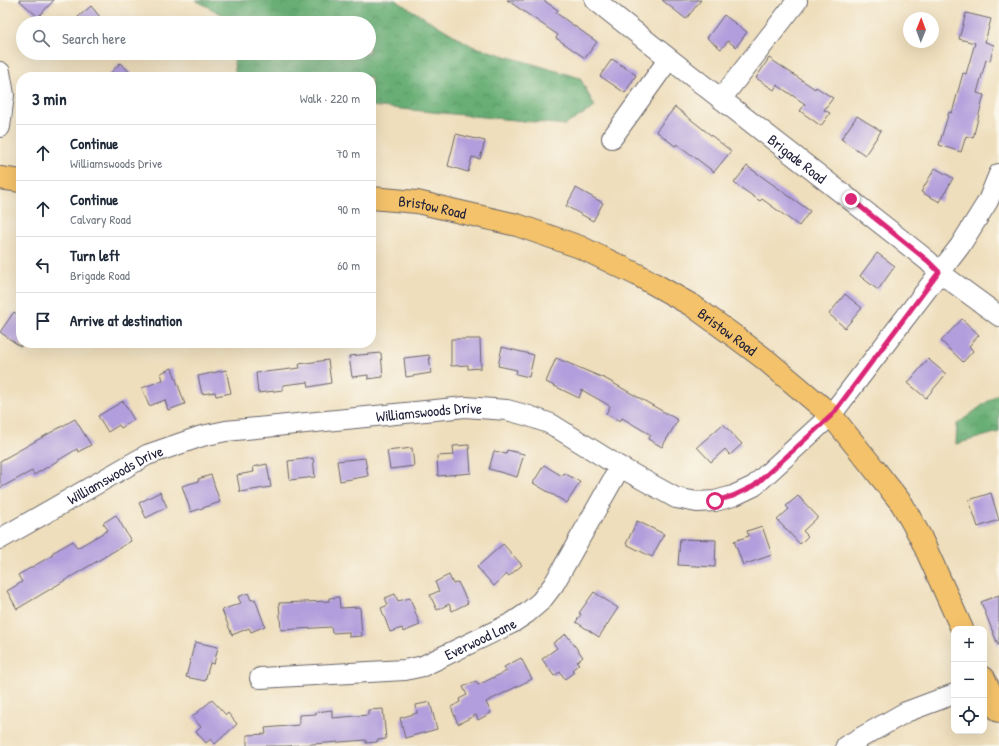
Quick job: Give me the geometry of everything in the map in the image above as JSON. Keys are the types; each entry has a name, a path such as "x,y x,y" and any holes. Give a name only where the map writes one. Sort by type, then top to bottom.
{"main road":[{"path":"0,178 16,180"},
{"name":"Bristow Road","path":"376,198 417,202 517,225 580,247 638,274 693,306 731,333 832,415 902,504 920,536 961,626"},
{"path":"987,687 999,711"}],"street":[{"name":"Brigade Road","path":"595,0 851,199 928,261 939,272 999,316"},
{"path":"721,99 797,0"},
{"path":"612,138 669,59"},
{"path":"0,72 4,95 0,127"},
{"name":"Williamswoods Drive","path":"0,539 147,455 202,436 226,431 465,407 507,410 551,424 620,467 676,498 697,502 715,501 733,496 754,486 832,415 960,246 988,201 999,174"},
{"name":"Everwood Lane","path":"260,678 405,670 423,666 512,623 541,601 554,584 620,467"},
{"path":"846,746 906,712 951,695"}],"green space":[{"path":"195,0 395,0 472,46 580,78 595,107 565,125 376,106 376,72 235,72 234,60 376,60 376,16 225,16"},
{"path":"999,393 999,432 956,444 957,424"}],"building":[{"path":"19,0 54,0 39,16 37,16"},
{"path":"507,0 543,0 558,10 556,13 597,42 585,58 556,38 558,35"},
{"path":"662,0 701,0 686,19"},
{"path":"91,6 99,16 79,16"},
{"path":"966,13 991,19 985,42 994,45 990,61 986,60 977,93 984,95 973,138 966,136 961,152 939,145 949,112 952,113 963,73 966,74 975,43 959,39"},
{"path":"724,15 747,32 736,47 728,41 721,49 707,38"},
{"path":"769,58 815,89 816,87 833,98 824,110 830,113 821,126 800,111 805,104 777,85 774,90 756,78"},
{"path":"612,59 636,75 625,93 600,76"},
{"path":"120,63 130,72 112,72"},
{"path":"675,107 731,151 714,172 677,144 675,146 656,131"},
{"path":"857,116 881,131 865,155 841,139"},
{"path":"456,134 485,141 480,159 472,157 468,172 448,166"},
{"path":"747,166 810,211 799,226 762,199 760,201 734,183"},
{"path":"935,168 953,178 940,202 921,192"},
{"path":"576,188 603,203 593,221 566,206"},
{"path":"877,253 895,266 878,290 860,276"},
{"path":"845,294 862,308 845,328 829,314"},
{"path":"14,312 16,313 16,343 0,332"},
{"path":"962,319 979,335 969,346 973,351 963,362 941,341"},
{"path":"451,339 480,339 481,368 468,369 468,365 451,366"},
{"path":"502,347 534,355 529,377 516,374 517,370 498,366"},
{"path":"381,353 383,377 368,379 368,375 352,377 349,356"},
{"path":"429,355 431,373 406,377 404,358"},
{"path":"556,358 606,379 678,420 662,447 648,439 651,435 622,418 620,421 606,414 610,406 582,390 579,398 546,382"},
{"path":"928,359 946,374 926,398 908,383"},
{"path":"328,360 331,383 309,387 308,382 283,385 283,390 258,393 256,373 300,368 299,364"},
{"path":"172,368 185,404 168,410 165,400 149,406 142,388 163,380 161,373"},
{"path":"226,370 231,393 216,396 215,392 202,394 198,376"},
{"path":"123,401 134,420 121,428 119,425 108,432 98,416"},
{"path":"75,419 91,445 78,452 77,449 34,475 32,471 0,488 0,461"},
{"path":"723,424 742,444 730,455 725,449 711,462 697,447"},
{"path":"469,445 471,473 438,476 437,456 454,455 453,446"},
{"path":"412,448 414,466 390,469 387,451"},
{"path":"507,450 524,454 517,477 489,469 494,451 506,454"},
{"path":"313,458 315,477 290,480 288,461"},
{"path":"365,458 368,476 340,481 337,461"},
{"path":"267,464 271,487 240,492 237,475 254,472 253,467"},
{"path":"544,465 562,476 564,473 580,482 567,503 533,483"},
{"path":"211,475 220,502 191,512 182,486 199,481 198,479"},
{"path":"160,492 167,507 146,518 139,503"},
{"path":"991,493 999,520 978,527 969,500"},
{"path":"798,496 818,517 803,531 808,536 800,544 777,520 789,509 786,506"},
{"path":"116,515 131,541 17,609 7,591 22,582 18,575 53,555 52,553 73,541 77,548 108,530 103,523"},
{"path":"637,521 664,534 652,557 626,544"},
{"path":"762,526 772,555 743,565 734,541 749,536 747,531"},
{"path":"680,539 716,540 715,567 678,565"},
{"path":"503,544 522,565 509,576 507,574 494,586 477,567"},
{"path":"449,575 453,584 458,582 468,603 452,611 449,604 437,610 430,595 439,591 435,582"},
{"path":"594,592 618,608 599,637 576,622 581,614 579,613"},
{"path":"248,593 251,600 255,599 265,626 251,632 249,628 232,635 222,610 241,603 238,597"},
{"path":"395,594 398,601 410,598 420,625 403,632 402,628 390,632 381,608 388,605 385,598"},
{"path":"999,595 999,645 998,645 981,602"},
{"path":"339,597 340,608 360,607 362,636 349,637 349,632 332,633 331,627 281,630 279,603 329,601 329,598"},
{"path":"566,634 583,657 577,662 579,664 572,670 574,672 565,679 560,672 554,676 542,659 557,648 553,643"},
{"path":"195,642 218,647 214,664 210,663 205,681 186,677"},
{"path":"521,658 532,679 486,702 491,713 478,720 476,715 458,724 451,707 460,702 459,699 467,695 463,687 476,681 478,685 507,671 504,667"},
{"path":"212,700 226,715 228,713 237,724 215,744 211,739 206,743 196,732 201,727 192,717"},
{"path":"430,702 437,729 405,738 400,718 417,713 416,705"},
{"path":"383,709 386,739 377,740 377,742 366,743 366,740 287,746 247,746 247,735 266,734 265,728 299,725 299,715 316,714 316,712 332,710 332,718 368,715 368,710"}],"route":[{"path":"715,501 733,496 754,486 832,415 939,272 928,261 851,199"}]}
